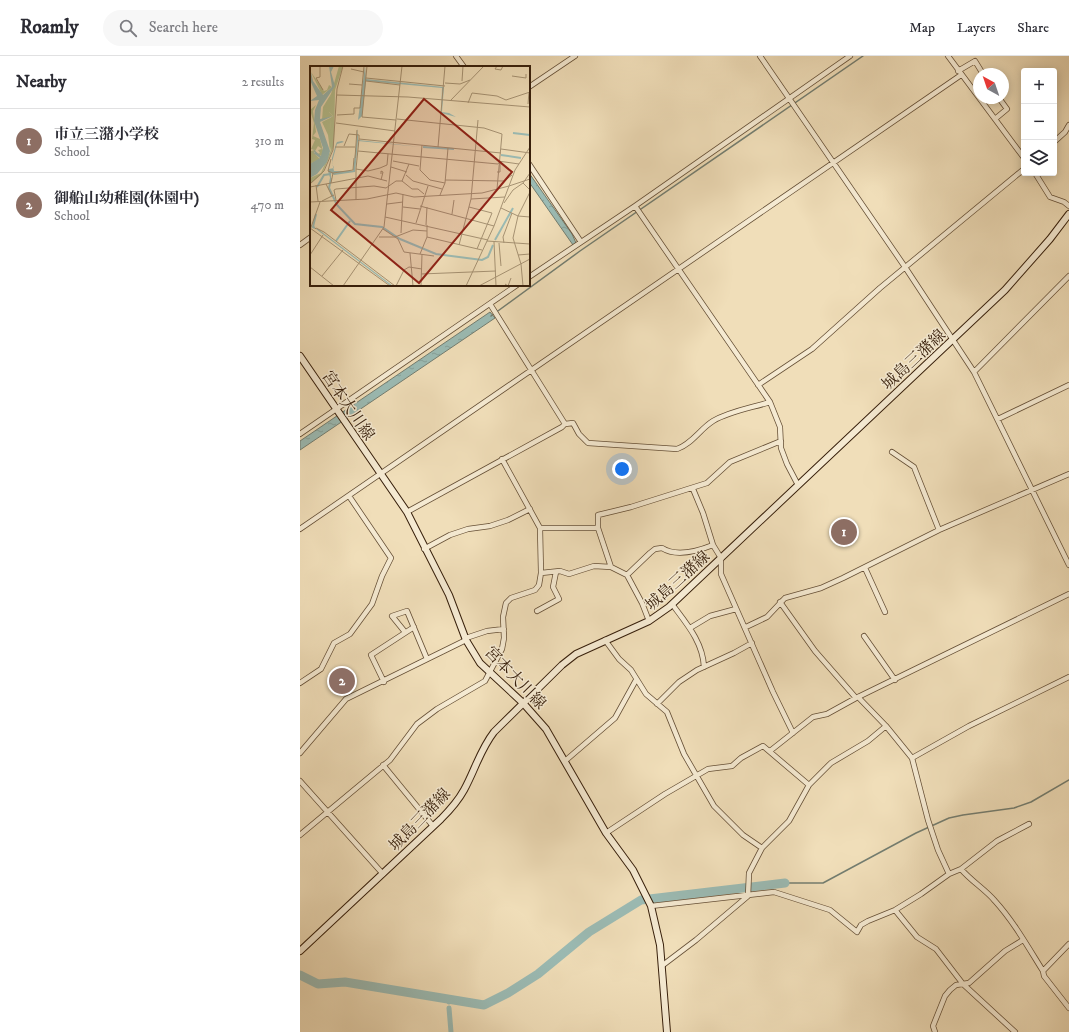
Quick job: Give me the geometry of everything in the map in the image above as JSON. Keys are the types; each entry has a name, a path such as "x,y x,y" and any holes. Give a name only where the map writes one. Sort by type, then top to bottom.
{"main road":[{"name":"城島三潴線","path":"300,951 383,874 455,804 464,790 486,743 523,703 576,654 649,621 672,604 1005,290 1069,214"},
{"name":"宮本大川線","path":"300,356 407,512 424,549 449,595 466,639 480,663 523,703 546,729 606,833 633,870 645,892 650,904 660,945 663,965 667,1032"}],"street":[{"path":"456,56 463,66"},
{"path":"530,86 575,56"},
{"path":"760,56 954,339 974,372 998,419 1069,565"},
{"path":"530,276 635,206 850,56"},
{"path":"948,56 1021,154"},
{"path":"300,529 833,163 975,61 979,68"},
{"path":"995,120 1007,109 1003,104"},
{"path":"1056,140 1065,132 1069,125"},
{"path":"530,166 577,244"},
{"path":"758,385 812,349 905,267 1021,171"},
{"path":"1037,176 1050,197 1064,202 1069,206"},
{"path":"635,206 770,402 780,426 781,448 787,464 798,485"},
{"path":"300,245 310,238"},
{"path":"974,372 1069,276"},
{"path":"300,434 337,411 516,286"},
{"path":"490,304 565,424"},
{"path":"998,419 1069,385"},
{"path":"407,512 565,424 573,423 579,434 588,443 677,449 685,446 711,422 720,417 770,402"},
{"path":"611,567 598,528 598,515 693,489 708,483 730,462 781,441"},
{"path":"892,452 914,467 939,530"},
{"path":"300,835 383,765 400,748 417,724 469,688 486,681 502,649 506,603 511,598 535,590 539,585 542,573 540,528 502,459"},
{"path":"746,627 767,617 784,598 821,588 865,568 939,530 1069,474"},
{"path":"693,489 703,513 713,545 721,558 721,574 736,609 746,627 773,692 793,733"},
{"path":"300,683 321,669 334,644 350,634 372,604 382,576 391,558 349,496"},
{"path":"424,549 450,535 468,528 490,526 508,520 530,509"},
{"path":"540,528 598,528"},
{"path":"627,575 655,549 662,548 669,552 696,552 713,545"},
{"path":"542,573 556,572 569,574 589,567 611,567 627,575 642,603 649,621"},
{"path":"865,568 885,612"},
{"path":"537,612 558,599 553,587 556,572"},
{"path":"770,751 813,717 827,714 857,697 895,680 1069,594"},
{"path":"780,602 815,651 886,726 912,758 928,820 949,874"},
{"path":"672,604 690,628 701,648 704,666"},
{"path":"690,628 710,616 736,609"},
{"path":"406,632 392,616 407,611 427,660"},
{"path":"384,682 371,655 414,628"},
{"path":"300,753 346,699 384,682 466,639 487,630 504,629"},
{"path":"864,636 895,680"},
{"path":"605,640 619,659 631,670 636,680 657,704 667,712 684,754 714,806 743,835 762,848"},
{"path":"657,704 679,682 704,666 752,643"},
{"path":"912,758 969,726 1069,677"},
{"path":"565,761 615,718 636,680"},
{"path":"663,965 696,940 748,896 749,873 762,848 789,821 809,785 831,763 868,741 886,726"},
{"path":"606,833 708,768 732,766 741,758 763,746 809,785"},
{"path":"383,765 433,826"},
{"path":"300,781 326,812 383,874"},
{"path":"650,904 748,894 779,893 786,897 830,910 857,932 861,926 868,921 895,910 949,874 961,869 997,840 1029,824"},
{"path":"961,869 970,879 988,893 1002,909 1043,971 1044,976 1069,1008"},
{"path":"895,910 917,936 936,949 963,984 1015,1032"},
{"path":"935,1032 933,1026 946,996 956,985 969,984 1005,951 1023,940"},
{"path":"1043,971 1069,944"}],"water":[{"path":"530,174 572,234 576,243 573,245 530,183"},
{"path":"490,312 495,318 300,450 300,441"}],"waterway":[{"path":"491,316 580,251 863,56"},
{"path":"785,883 823,883 916,833 949,818 1014,808 1031,802 1069,780"},
{"path":"300,975 318,984 345,982 484,1005 508,993 538,974 589,932 641,900 785,883"},
{"path":"449,1008 451,1032"}],"place":[{"name":"市立三潴小学校","path":"844,532"},
{"name":"御船山幼稚園(休園中)","path":"342,681"}]}
